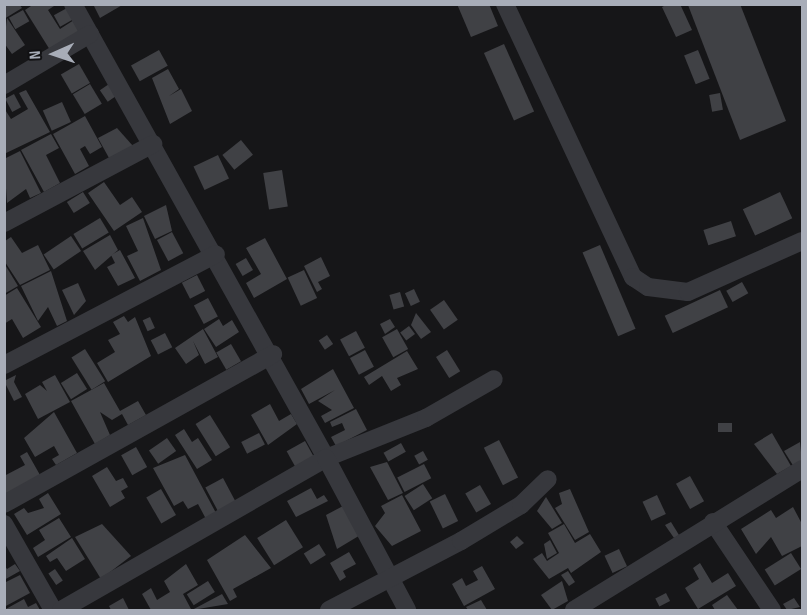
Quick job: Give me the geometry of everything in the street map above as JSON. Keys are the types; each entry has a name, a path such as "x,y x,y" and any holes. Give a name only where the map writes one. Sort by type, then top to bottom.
{"street":[{"path":"73,4 273,354 388,578 407,610"},
{"path":"505,4 633,277 648,287 688,292 802,241"},
{"path":"4,85 90,34"},
{"path":"4,223 153,144"},
{"path":"4,365 216,254"},
{"path":"4,504 273,354"},
{"path":"60,610 326,458 426,418 494,379"},
{"path":"574,610 802,469"},
{"path":"329,610 521,505 548,479"},
{"path":"713,522 772,610"},
{"path":"4,524 53,610"}],"building":[{"path":"4,4 19,4 22,8 4,19"},
{"path":"34,4 57,4 48,10 60,29 74,20 81,30 50,50 25,10"},
{"path":"93,4 124,4 100,18"},
{"path":"457,4 489,4 498,26 471,37"},
{"path":"668,4 680,4 692,30 676,37 662,7"},
{"path":"740,4 786,121 740,140 688,5"},
{"path":"67,8 73,19 60,27 54,15"},
{"path":"23,10 29,21 15,29 9,18"},
{"path":"7,18 25,45 12,54 4,43"},
{"path":"504,44 534,112 514,121 484,53"},
{"path":"159,50 168,66 140,81 131,66"},
{"path":"698,50 710,79 696,84 684,56"},
{"path":"79,64 90,83 72,94 61,74"},
{"path":"168,69 179,89 169,96 181,89 192,111 170,124 152,78"},
{"path":"90,84 102,104 85,114 73,94"},
{"path":"109,84 117,96 108,102 100,90"},
{"path":"26,90 50,132 4,154 4,108 11,119 28,109 19,93"},
{"path":"720,93 723,110 712,112 709,95"},
{"path":"14,94 21,107 12,112 5,99"},
{"path":"62,102 71,122 52,131 43,111"},
{"path":"85,116 102,147 90,154 85,146 80,149 89,166 75,174 53,134"},
{"path":"117,128 133,146 109,158 98,138"},
{"path":"51,134 59,148 46,155 60,183 44,192 21,150"},
{"path":"241,140 253,155 234,170 222,155"},
{"path":"20,151 41,193 30,198 26,189 7,203 4,159"},
{"path":"218,155 229,179 205,190 194,166"},
{"path":"282,170 288,207 269,210 263,173"},
{"path":"104,182 120,205 132,197 142,212 114,231 88,193"},
{"path":"83,192 90,203 74,213 67,202"},
{"path":"780,192 792,218 755,236 743,209"},
{"path":"166,205 172,231 155,239 144,216"},
{"path":"100,218 109,233 82,249 73,234"},
{"path":"143,218 161,270 140,281 127,256 138,251 126,226"},
{"path":"731,221 736,236 708,245 703,230"},
{"path":"172,232 183,253 168,261 157,240"},
{"path":"110,235 118,250 95,270 83,251"},
{"path":"71,236 81,251 54,269 44,254"},
{"path":"11,237 22,253 38,245 50,270 20,285 5,262 5,241"},
{"path":"265,238 287,279 254,298 246,283 261,274 246,248"},
{"path":"600,245 636,329 618,336 583,252"},
{"path":"120,250 135,278 118,286 107,267 115,263 111,255"},
{"path":"321,257 330,276 318,282 322,289 317,292 304,266"},
{"path":"246,258 253,270 243,276 236,264"},
{"path":"4,263 18,286 4,294"},
{"path":"304,270 317,298 301,306 288,278"},
{"path":"51,271 67,321 57,326 48,307 38,321 21,286"},
{"path":"197,275 205,291 190,299 182,283"},
{"path":"742,282 748,293 733,302 726,291"},
{"path":"78,283 86,301 74,315 62,290"},
{"path":"17,288 41,327 23,338 12,319 4,324 4,296"},
{"path":"414,289 420,302 411,306 405,293"},
{"path":"720,290 728,307 673,333 665,316"},
{"path":"400,292 404,306 394,309 389,295"},
{"path":"208,298 218,317 204,324 194,306"},
{"path":"444,300 458,320 444,329 430,310"},
{"path":"416,313 431,332 421,339 411,325"},
{"path":"124,316 128,322 135,317 151,356 108,382 97,363 115,352 108,340 120,334 113,322"},
{"path":"150,317 155,328 148,331 143,320"},
{"path":"219,319 223,326 232,320 239,332 216,347 204,329"},
{"path":"390,319 395,327 385,334 380,324"},
{"path":"409,326 415,334 406,341 400,333"},
{"path":"203,329 218,357 205,364 193,341 199,355 186,364 175,348"},
{"path":"397,329 408,349 393,357 382,337"},
{"path":"356,331 365,348 349,356 340,339"},
{"path":"165,333 172,347 158,355 151,340"},
{"path":"327,335 333,344 325,350 319,341"},
{"path":"231,344 241,361 226,370 216,352"},
{"path":"85,349 105,381 92,390 71,357"},
{"path":"365,350 374,367 359,375 350,358"},
{"path":"447,350 460,371 449,378 436,357"},
{"path":"407,351 418,369 397,378 401,385 391,391 382,376 369,385 364,377"},
{"path":"333,369 354,408 325,423 321,416 332,410 318,401 335,390 309,404 301,389"},
{"path":"77,373 87,389 71,399 61,383"},
{"path":"16,375 14,382 22,397 14,401 4,381"},
{"path":"55,375 70,402 38,419 25,394 40,385 47,391 42,382"},
{"path":"104,383 120,411 138,401 146,415 128,425 122,414 112,420 100,412 110,435 95,444 71,401"},
{"path":"270,404 279,421 291,414 297,424 268,445 251,415"},
{"path":"356,409 367,430 336,446 331,437 345,430 342,423 332,427 330,422"},
{"path":"54,412 77,453 56,465 52,459 59,455 54,446 35,457 24,438"},
{"path":"210,415 230,447 216,456 196,424"},
{"path":"718,423 732,423 732,432 718,432"},
{"path":"184,429 192,442 198,438 212,460 197,469 175,435"},
{"path":"259,433 265,445 247,454 241,442"},
{"path":"772,433 791,466 777,474 754,444"},
{"path":"167,438 176,451 158,464 149,451"},
{"path":"499,440 518,477 503,485 484,448"},
{"path":"305,441 315,459 297,470 287,451"},
{"path":"800,442 802,462 794,467 784,451"},
{"path":"401,443 406,452 388,461 384,453"},
{"path":"136,447 147,467 132,475 121,455"},
{"path":"423,451 428,460 419,465 414,456"},
{"path":"27,452 40,475 4,495 4,476 25,465 20,456"},
{"path":"185,455 216,513 206,519 198,504 188,509 183,501 174,506 153,468"},
{"path":"387,462 403,493 388,500 370,467"},
{"path":"424,464 431,478 405,492 397,478"},
{"path":"107,467 116,481 123,478 128,487 121,491 125,498 110,507 92,476"},
{"path":"690,476 704,501 690,509 676,484"},
{"path":"223,478 237,504 219,514 205,487"},
{"path":"423,484 432,498 414,510 405,496"},
{"path":"480,485 491,504 476,513 465,494"},
{"path":"311,488 317,499 324,495 328,501 296,517 287,501"},
{"path":"161,489 176,515 161,523 146,497"},
{"path":"570,489 589,532 575,540 555,508 562,504 559,493"},
{"path":"48,493 61,514 27,535 14,514 24,508 28,513 44,508 39,499"},
{"path":"445,494 458,521 443,528 430,501"},
{"path":"402,495 421,531 392,546 375,526 385,513 381,506"},
{"path":"657,495 666,514 651,521 642,502"},
{"path":"546,497 562,523 552,529 537,511"},
{"path":"343,506 362,534 337,549 326,515"},
{"path":"793,507 802,524 802,546 782,556 771,537 756,554 741,529 771,510 776,518"},
{"path":"59,518 71,537 38,557 33,548 45,540 39,530"},
{"path":"286,520 303,547 274,565 257,538"},
{"path":"671,522 679,535 674,538 665,525"},
{"path":"102,524 131,556 101,579 75,537"},
{"path":"564,524 575,543 590,534 601,552 571,573 568,568 549,579 533,559 542,553 547,561 559,553 548,533"},
{"path":"245,535 271,568 233,589 237,597 230,601 207,560"},
{"path":"517,536 524,543 516,549 510,542"},
{"path":"72,538 85,559 66,571 57,558 50,562 46,556"},
{"path":"550,540 557,553 547,559 544,544"},
{"path":"319,544 326,555 311,565 304,554"},
{"path":"619,549 627,566 613,573 604,556"},
{"path":"349,552 356,564 343,571 346,577 340,581 330,563"},
{"path":"791,553 801,569 775,586 765,569"},
{"path":"700,563 712,583 728,573 736,586 698,609 685,588 699,579 693,568"},
{"path":"15,564 20,571 4,580 4,565 7,569"},
{"path":"186,564 198,585 183,594 191,609 151,610 142,594 151,588 157,600 170,592 164,581"},
{"path":"482,566 495,589 464,606 452,584 462,578 466,586 478,580 473,571"},
{"path":"55,569 63,581 56,585 48,573"},
{"path":"568,571 575,582 569,586 561,575"},
{"path":"20,575 30,593 4,607 4,583"},
{"path":"208,581 215,592 194,605 187,594"},
{"path":"562,581 568,601 552,610 541,595"},
{"path":"666,593 670,601 659,606 655,598"},
{"path":"222,594 228,604 192,610"},
{"path":"727,595 738,610 715,610 712,605"},
{"path":"123,598 129,610 111,610 109,606"},
{"path":"794,598 800,607 787,610 783,604"},
{"path":"24,599 28,607 36,603 40,610 4,610"},
{"path":"481,600 487,610 468,610 466,607"}]}
